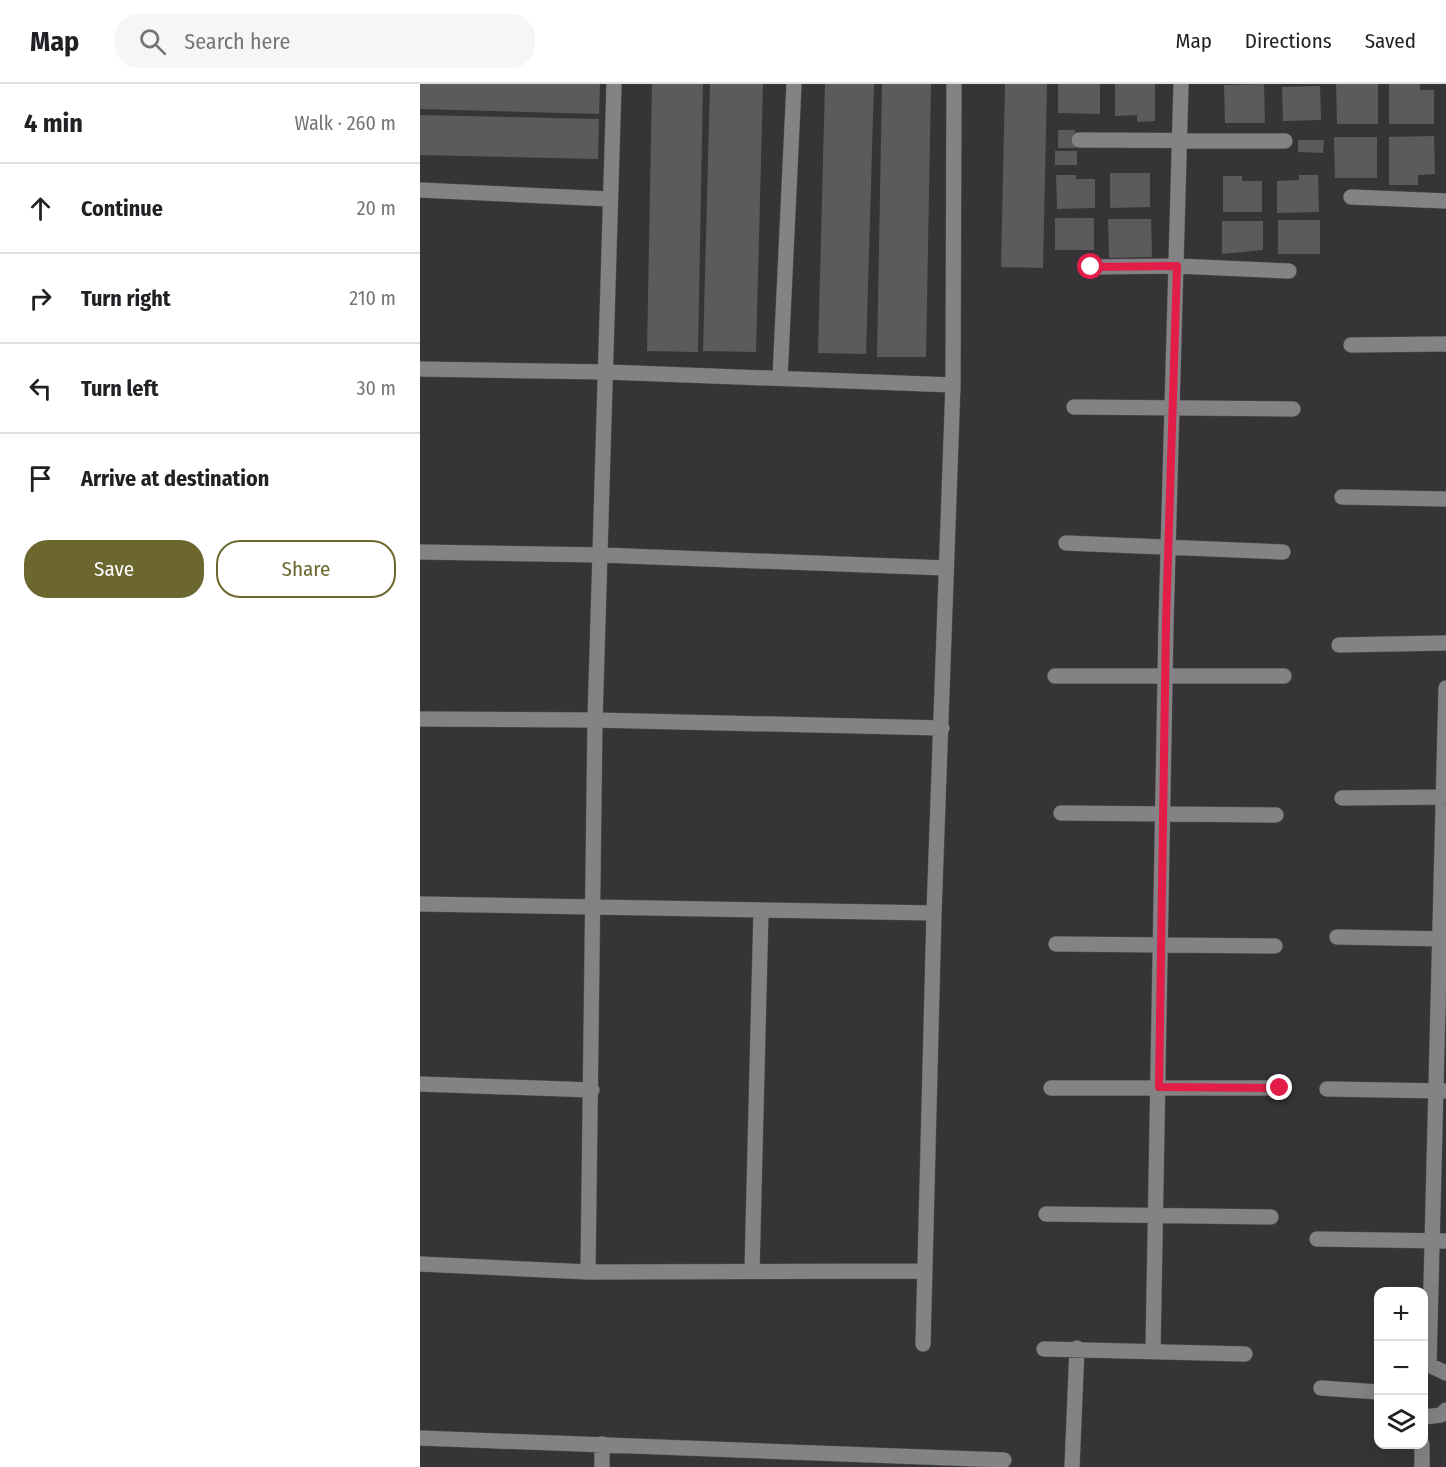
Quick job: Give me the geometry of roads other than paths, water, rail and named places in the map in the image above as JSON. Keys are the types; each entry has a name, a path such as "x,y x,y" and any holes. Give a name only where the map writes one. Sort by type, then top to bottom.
{"street":[{"path":"588,1272 595,720 614,84"},
{"path":"780,378 794,84"},
{"path":"923,1344 934,913 953,385 954,84"},
{"path":"1153,1351 1165,677 1181,84"},
{"path":"1079,140 1285,141"},
{"path":"420,190 609,199"},
{"path":"1350,197 1446,201"},
{"path":"1091,267 1177,266 1289,271"},
{"path":"1351,345 1446,344"},
{"path":"420,369 607,372 953,385"},
{"path":"1074,407 1293,410"},
{"path":"1342,497 1446,499"},
{"path":"1066,543 1283,552"},
{"path":"420,552 601,555 946,568"},
{"path":"1339,645 1446,643"},
{"path":"1055,676 1284,676"},
{"path":"1428,1347 1439,1241 1446,688"},
{"path":"420,719 595,720 942,728"},
{"path":"1342,798 1445,797"},
{"path":"1061,813 1276,815"},
{"path":"420,904 934,913"},
{"path":"752,1272 760,910"},
{"path":"1337,937 1443,939"},
{"path":"1056,944 1275,946"},
{"path":"420,1084 592,1090"},
{"path":"1051,1088 1280,1088"},
{"path":"1327,1089 1441,1091"},
{"path":"1046,1214 1270,1217"},
{"path":"1317,1239 1439,1241"},
{"path":"420,1264 588,1272 924,1271"},
{"path":"1072,1467 1077,1348"},
{"path":"1044,1349 1077,1348 1245,1354"},
{"path":"1428,1367 1446,1373"},
{"path":"1321,1388 1374,1392"},
{"path":"1428,1417 1441,1415 1446,1410"},
{"path":"420,1438 602,1444 920,1462 1004,1460"},
{"path":"602,1444 602,1467"},
{"path":"1422,1449 1422,1467"}]}
